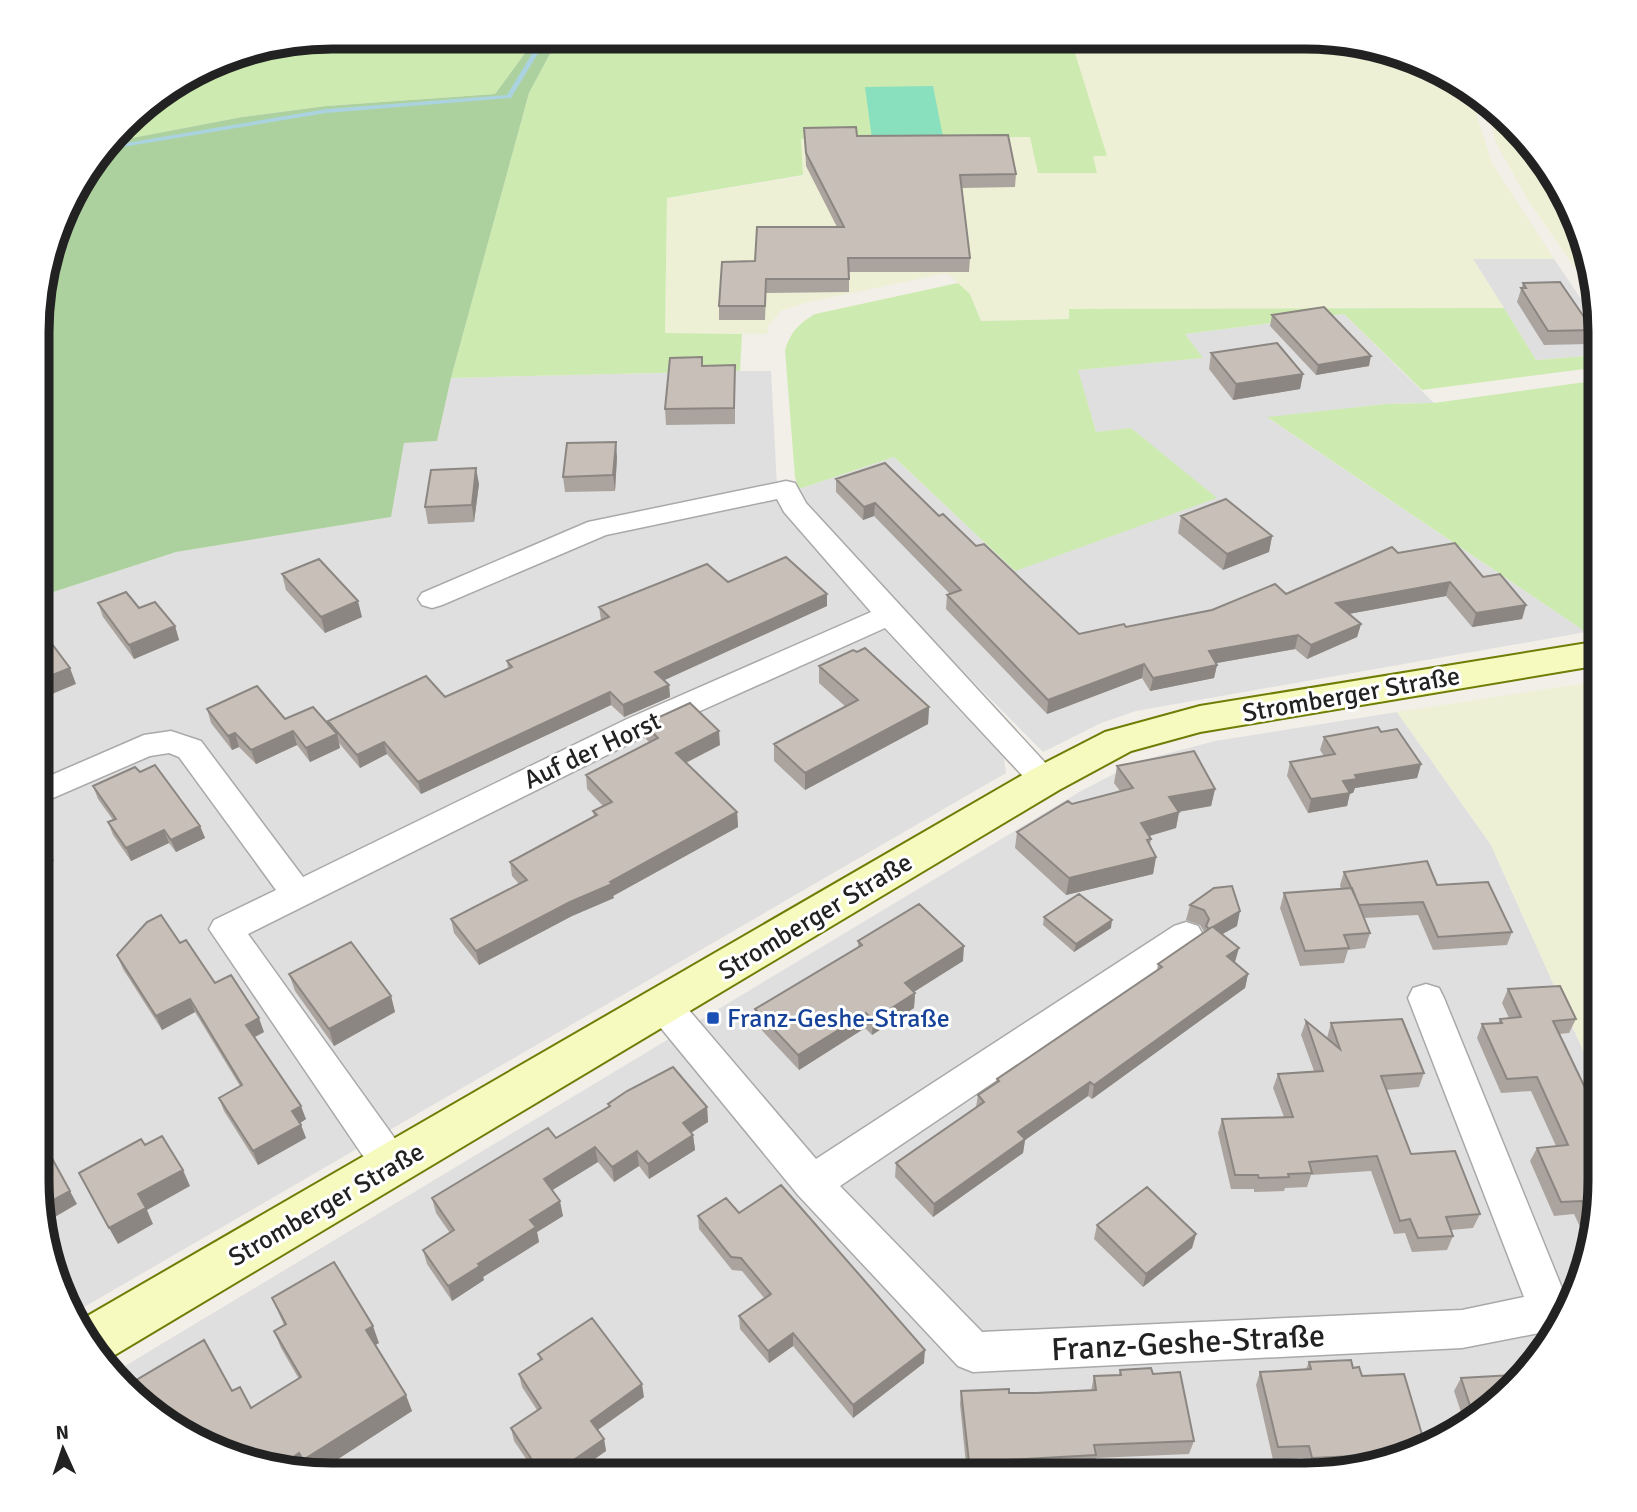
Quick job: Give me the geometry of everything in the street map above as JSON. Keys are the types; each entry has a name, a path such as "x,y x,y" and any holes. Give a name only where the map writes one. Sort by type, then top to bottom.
{"main road":[{"name":"Stromberger Straße","path":"97,1338 1045,780 1118,741 1200,719 1588,655"}],"street":[{"path":"432,599 598,528 786,489 794,506 890,615 1045,780"},
{"name":"Auf der Horst","path":"392,1166 226,929 491,797 821,642 890,615"},
{"path":"49,789 144,746 171,742 190,749 298,895"},
{"path":"812,1183 1186,936"},
{"name":"Franz-Geshe-Straße","path":"1426,999 1557,1308"},
{"name":"Franz-Geshe-Straße","path":"664,1006 812,1183 973,1352 1462,1329 1554,1315"}],"shaded area":[{"path":"1473,259 1554,259 1587,307 1588,356 1536,360"},
{"path":"1344,314 1434,403 1386,404 1268,418 1586,632 1136,711 1101,723 1043,752 907,615 801,497 799,489 894,457 1015,571 1096,432 1077,370 1202,358 1185,334"},
{"path":"771,371 778,505 887,633 1004,758 1006,773 80,1309 64,1271 54,1235 49,1180 49,593 176,552 390,517 404,443 437,441 451,378"},
{"path":"1397,712 1491,845 1588,1061 1586,1217 1573,1271 1550,1322 1518,1367 1492,1393 1447,1425 1396,1448 1360,1458 1305,1463 332,1463 277,1458 241,1448 207,1434 160,1405 121,1369 1081,791 1139,761 1215,741"}],"green space":[{"path":"341,49 333,50 291,52"},
{"path":"528,49 495,94 326,106 242,117 125,139 160,107 207,78 241,64 277,54 333,50"},
{"path":"528,49 553,49 529,93 451,378 437,441 404,443 391,517 176,552 49,593 51,295 64,241 78,207 119,145 125,139 242,117 326,106 495,94"},
{"path":"553,49 1074,49 1107,156 1093,156 1097,173 1038,173 1030,137 801,139 803,175 667,198 665,333 742,334 740,371 451,378 529,93"},
{"path":"1074,49 1305,49 1360,54 1396,64 1430,78 1473,105 1492,163 1554,259 1473,259 1504,308 1069,309 1070,319 981,321 970,294 947,273 804,303 781,311 767,327 768,334 665,333 667,198 803,176 800,139 1031,137 1093,155 1106,156"},
{"path":"933,86 943,137 872,139 865,87"},
{"path":"1489,116 1518,145 1550,190 1573,241 1583,280 1529,202 1496,143"},
{"path":"958,283 970,294 981,321 1069,319 1069,309 1504,308 1536,360 1588,356 1588,369 1422,390 1344,314 1185,334 1203,358 1078,370 1096,432 1131,428 1217,498 1015,571 894,457 799,489 795,477 785,350 796,329 815,314"},
{"path":"1588,382 1588,632 1267,417 1386,404 1434,403"},
{"path":"1588,683 1588,1061 1491,845 1397,712"}],"building":[{"path":"856,127 857,136 1008,135 1016,174 960,175 970,258 848,258 849,279 766,279 765,306 719,306 722,262 755,261 757,227 844,227 806,153 804,128"},
{"path":"1560,282 1587,322 1588,330 1548,331 1521,288 1526,288 1523,283"},
{"path":"1324,307 1371,356 1318,365 1272,315"},
{"path":"1277,343 1303,374 1236,384 1211,353"},
{"path":"702,357 702,366 735,365 734,408 665,409 670,358"},
{"path":"616,442 613,475 563,477 567,443"},
{"path":"885,463 939,516 943,514 976,546 984,544 1079,634 1212,610 1275,584 1286,594 1392,547 1398,553 1455,543 1483,577 1500,574 1526,605 1476,613 1450,582 1336,603 1361,624 1311,645 1298,635 1209,651 1217,665 1153,678 1144,664 1048,700 947,595 961,590 875,503 864,507 836,479"},
{"path":"476,468 472,505 425,507 431,470"},
{"path":"1226,499 1272,536 1227,554 1181,516"},
{"path":"786,557 827,594 655,672 669,685 623,705 610,692 418,782 384,742 357,755 328,721 426,676 445,697 512,667 507,661 609,617 599,607 707,564 728,582"},
{"path":"319,559 358,601 321,617 282,574"},
{"path":"126,592 139,608 155,602 175,626 129,645 98,603"},
{"path":"49,640 70,668 49,676"},
{"path":"865,648 929,707 805,773 774,744 858,700 819,666 853,650 857,652"},
{"path":"257,686 285,719 313,707 337,734 306,748 293,731 251,750 235,733 228,736 207,709"},
{"path":"690,703 719,731 676,753 737,812 610,882 612,884 570,902 476,951 451,919 527,880 510,862 597,815 593,811 612,802 586,775 658,738 644,724"},
{"path":"1378,727 1381,732 1397,729 1421,764 1355,775 1357,779 1343,781 1350,793 1311,799 1290,762 1335,754 1324,737"},
{"path":"1194,751 1215,789 1169,797 1179,812 1141,823 1151,839 1147,840 1156,857 1069,878 1017,832 1068,801 1072,804 1133,788 1117,766"},
{"path":"155,765 200,826 171,840 164,830 126,848 108,822 116,819 93,786 135,767 140,772"},
{"path":"1427,861 1437,885 1488,882 1512,932 1438,937 1423,902 1359,905 1344,872"},
{"path":"1232,886 1240,911 1213,927 1239,948 1227,956 1248,974 1094,1085 1090,1082 1018,1132 1025,1139 934,1204 896,1163 984,1102 978,1095 999,1081 997,1079 1162,967 1158,964 1212,927 1209,929 1206,926 1209,919 1204,910 1190,905 1214,888"},
{"path":"1352,888 1370,933 1344,935 1349,948 1305,951 1284,893"},
{"path":"1079,894 1112,920 1076,944 1044,917"},
{"path":"919,904 964,946 905,983 915,993 873,1020 866,1013 798,1055 755,1009 862,945 858,941"},
{"path":"161,915 180,943 186,940 215,983 231,975 259,1018 246,1025 301,1106 292,1111 301,1125 253,1151 219,1098 242,1085 190,999 156,1016 117,955 147,922"},
{"path":"351,942 391,996 329,1029 289,974"},
{"path":"1560,986 1576,1019 1553,1021 1588,1094 1586,1211 1582,1201 1561,1202 1537,1148 1568,1145 1537,1077 1507,1079 1482,1024 1502,1023 1500,1019 1521,1017 1508,989"},
{"path":"1402,1019 1424,1073 1381,1076 1411,1154 1455,1151 1480,1214 1446,1217 1453,1236 1418,1238 1410,1219 1400,1221 1377,1156 1309,1162 1312,1173 1288,1174 1289,1177 1259,1178 1258,1175 1235,1175 1222,1119 1293,1117 1278,1074 1323,1071 1306,1021 1340,1049 1331,1023"},
{"path":"673,1067 707,1107 683,1123 693,1135 648,1164 637,1151 612,1167 595,1147 544,1179 560,1201 530,1220 536,1227 448,1286 423,1250 454,1230 432,1198 548,1128 556,1138 610,1106 608,1104 627,1091"},
{"path":"162,1136 183,1170 138,1194 146,1208 109,1228 79,1173 141,1139 145,1145"},
{"path":"49,1153 70,1191 50,1202"},
{"path":"781,1185 925,1350 853,1405 793,1333 768,1351 739,1316 771,1294 741,1258 731,1257 698,1216 726,1198 739,1213"},
{"path":"1147,1187 1196,1234 1146,1274 1097,1225"},
{"path":"334,1262 373,1326 366,1330 406,1395 303,1460 299,1453 289,1460 241,1448 207,1434 160,1405 134,1382 204,1340 232,1391 240,1387 251,1408 301,1377 274,1331 286,1324 272,1298"},
{"path":"592,1318 642,1384 591,1421 604,1439 569,1463 534,1463 511,1428 541,1408 519,1374 542,1359 538,1354"},
{"path":"1351,1360 1353,1368 1359,1367 1362,1376 1404,1374 1423,1437 1370,1455 1312,1458 1309,1446 1278,1447 1260,1372 1311,1369 1309,1362"},
{"path":"1151,1368 1153,1374 1180,1372 1194,1441 1094,1445 1096,1455 969,1462 961,1391 1009,1389 1009,1393 1036,1393 1096,1390 1094,1376 1121,1375 1120,1370"},
{"path":"1510,1375 1471,1409 1461,1378"}],"waterway":[{"path":"118,146 326,111 509,97 538,49"}],"place":[{"name":"Franz-Geshe-Straße","path":"713,1018"}]}
